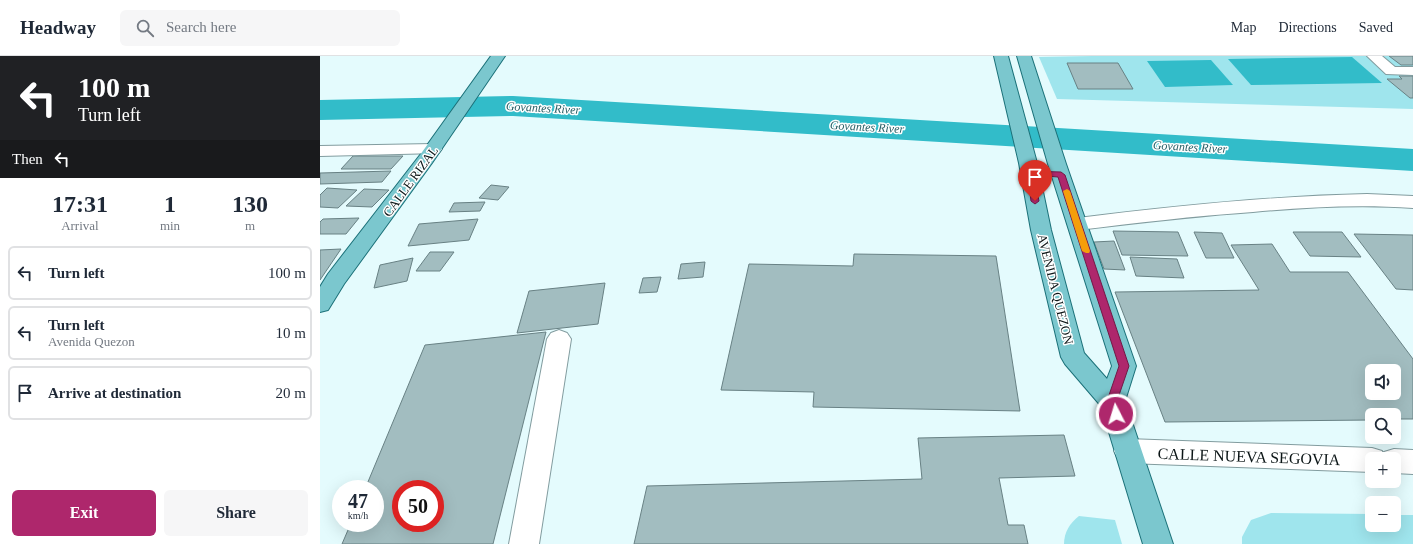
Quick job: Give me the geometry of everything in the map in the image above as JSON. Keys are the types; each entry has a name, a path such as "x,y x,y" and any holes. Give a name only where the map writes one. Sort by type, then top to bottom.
{"main road":[{"name":"CALLE RIZAL","path":"320,304 433,149 498,56"},
{"name":"AVENIDA QUEZON","path":"1002,56 1029,168 1041,230 1073,357 1112,401 1158,544"},
{"path":"1024,56 1059,169 1124,366 1112,401"},
{"path":"1013,103 1039,104"},
{"path":"1029,168 1059,169"}],"street":[{"path":"1374,56 1391,71 1413,71"},
{"path":"320,150 433,149"},
{"path":"1078,224 1141,216 1258,205 1352,199 1413,202"},
{"path":"524,544 559,338"},
{"name":"CALLE NUEVA SEGOVIA","path":"1127,451 1365,460"},
{"path":"1401,461 1413,462"}],"shaded area":[{"path":"1413,56 1413,109 1057,99 1039,57"},
{"path":"1352,57 1382,83 1251,85 1228,59"},
{"path":"1211,60 1233,85 1165,87 1147,61"},
{"path":"1271,513 1365,514 1365,532 1401,532 1401,515 1413,515 1413,544 1242,544 1242,537 1251,520"},
{"path":"1079,516 1115,520 1122,544 1064,544 1068,528"}],"building":[{"path":"1389,56 1413,56 1413,65 1401,65"},
{"path":"1067,63 1118,63 1133,89 1078,89"},
{"path":"1399,76 1413,76 1413,98 1410,98 1387,79 1402,79"},
{"path":"353,156 403,156 391,169 341,169"},
{"path":"391,171 382,182 320,184 320,173"},
{"path":"491,185 509,187 498,200 479,198"},
{"path":"327,188 357,190 338,208 320,207 320,195"},
{"path":"364,189 389,190 372,207 346,206"},
{"path":"485,202 480,211 449,212 454,203"},
{"path":"359,218 346,234 320,234 320,222 323,219"},
{"path":"478,219 469,240 408,246 419,224"},
{"path":"1113,231 1178,232 1188,256 1122,255"},
{"path":"1194,232 1222,233 1234,258 1206,258"},
{"path":"1293,232 1342,232 1361,257 1310,256"},
{"path":"1354,234 1413,235 1413,290 1396,289"},
{"path":"1114,241 1125,270 1104,269 1094,242"},
{"path":"1272,244 1290,272 1348,272 1413,359 1413,419 1401,419 1401,408 1365,408 1365,420 1165,422 1115,292 1259,290 1231,245"},
{"path":"341,249 320,280 320,250"},
{"path":"430,252 454,252 440,271 416,271"},
{"path":"854,254 996,256 1020,411 813,407 814,392 721,390 749,264 853,266"},
{"path":"1130,257 1177,259 1184,278 1136,276"},
{"path":"413,258 407,281 374,288 380,265"},
{"path":"705,262 703,277 678,279 681,264"},
{"path":"661,277 657,292 639,293 643,278"},
{"path":"605,283 598,324 517,333 529,291"},
{"path":"546,332 493,544 342,544 347,532 384,532 384,480 369,480 425,345"},
{"path":"1064,435 1075,476 999,478 1008,525 1024,525 1028,544 634,544 647,486 922,479 918,438"}],"waterway":[{"name":"Govantes River","path":"320,110 513,106 1413,160"}],"slow traffic":[{"path":"1067,191 1086,251"}],"route":[{"path":"1035,201 1030,173 1061,175 1124,366 1112,401 1116,414"}]}
